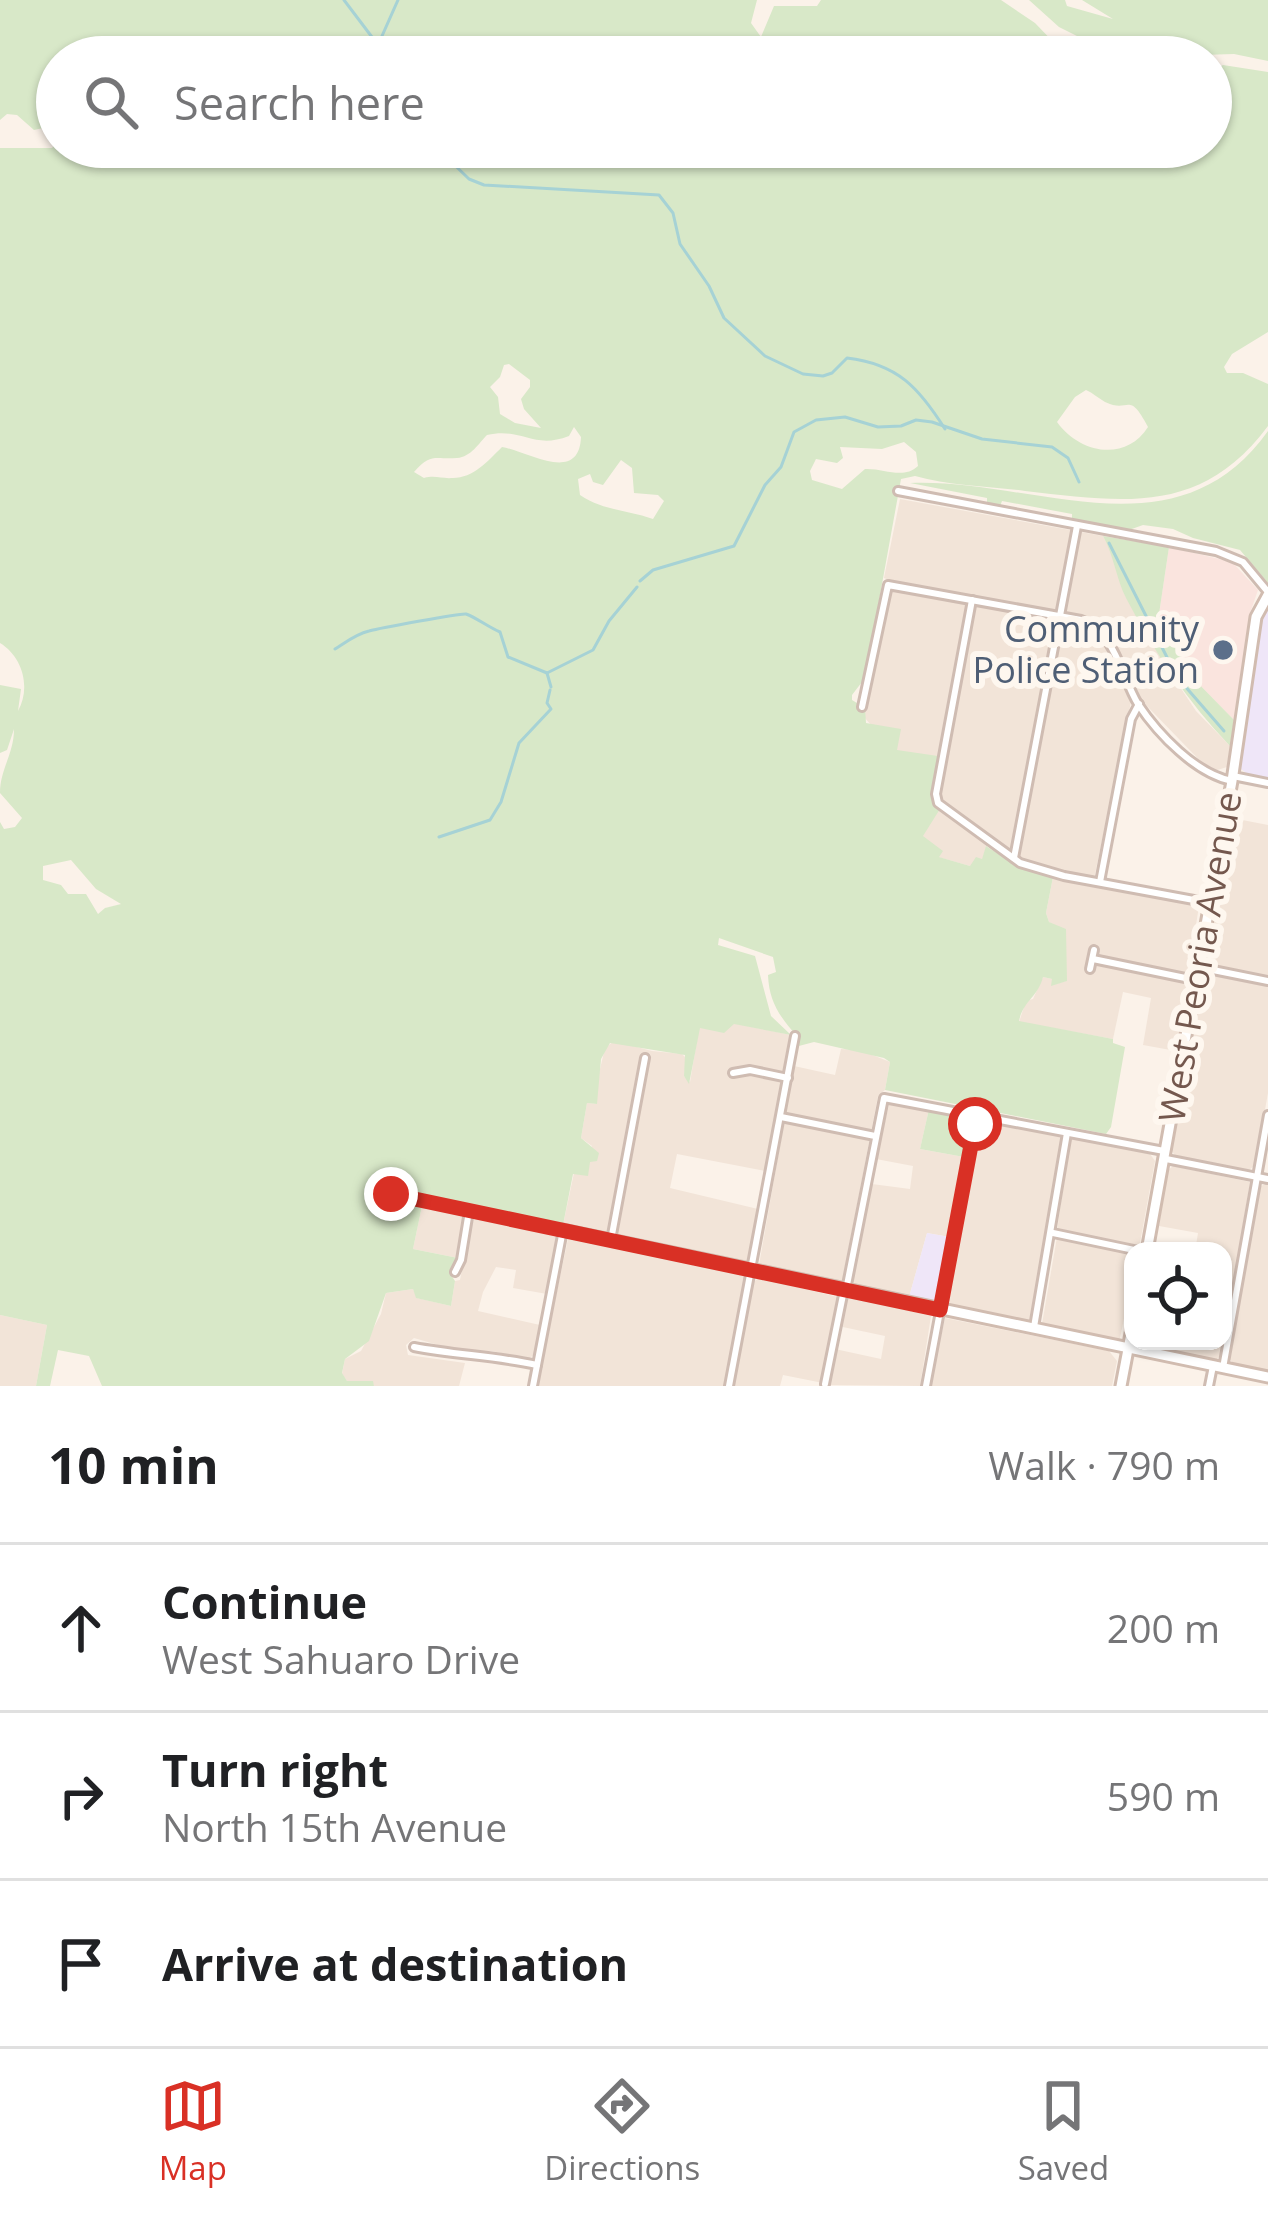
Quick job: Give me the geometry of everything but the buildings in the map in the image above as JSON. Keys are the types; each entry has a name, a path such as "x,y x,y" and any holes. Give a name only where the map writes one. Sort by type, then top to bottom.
{"main road":[{"name":"West Peoria Avenue","path":"1145,1242 1210,904 1256,617 1268,593"},
{"path":"563,1230 1124,1349"},
{"path":"1121,1386 1128,1350 1268,1377"}],"street":[{"path":"898,491 1231,556 1250,568 1268,593"},
{"path":"1014,860 1077,526"},
{"path":"862,707 888,585 972,600 1088,622 1100,629 1139,704 1201,770 1268,783"},
{"path":"972,600 936,800 1014,860 1047,872 1210,904"},
{"path":"1100,882 1131,719 1139,704"},
{"path":"1090,969 1094,954 1196,981"},
{"path":"1198,967 1268,981"},
{"path":"729,1386 795,1036"},
{"path":"610,1240 645,1058"},
{"path":"733,1073 750,1070 788,1078"},
{"path":"825,1384 884,1097 1068,1131 1268,1179"},
{"path":"926,1386 977,1114"},
{"path":"1209,1386 1218,1367 1268,1114"},
{"path":"781,1117 875,1136"},
{"path":"1033,1330 1068,1131"},
{"path":"391,1194 563,1230 533,1386"},
{"path":"454,1271 461,1260 470,1210"},
{"path":"1053,1233 1124,1247"},
{"path":"414,1347 537,1365"}],"shaded area":[{"path":"900,499 1103,536 1126,597 1176,681 1196,711 1230,746 1227,767 1211,772 1145,704 1131,702 1094,879 1022,862 988,842 982,860 970,866 938,857 922,836 934,804 931,792 864,717"},
{"path":"1169,547 1232,562 1258,590 1250,613 1234,720 1191,676 1159,614"},
{"path":"1268,605 1268,778 1240,768 1261,620"},
{"path":"1232,818 1268,825 1268,976 1206,961"},
{"path":"1053,877 1199,906 1176,1051 1143,1045 1151,998 1123,992 1113,1039 1019,1022 1026,1001 1033,999 1043,977 1052,979 1052,985 1066,981 1060,928 1049,922 1046,913"},
{"path":"1208,974 1268,986 1268,1093 1255,1165 1249,1170 1175,1156 1171,1149 1202,978"},
{"path":"733,1023 791,1035 765,1171 677,1154 670,1188 758,1209 749,1260 743,1263 563,1225 574,1173 592,1146 581,1138 587,1103 597,1104 605,1048 614,1041 682,1054 687,1059 684,1076 690,1082 699,1028"},
{"path":"841,1049 860,1050 890,1062 885,1090 878,1096 842,1282 759,1265 794,1066 835,1075"},
{"path":"890,1101 929,1109 920,1149 964,1157 950,1237 927,1233 909,1297 857,1286 853,1281 872,1184 910,1189 913,1166 876,1159"},
{"path":"985,1120 1064,1137 1029,1322 945,1306 980,1124"},
{"path":"1070,1137 1150,1154 1155,1161 1140,1242 1124,1244 1057,1231"},
{"path":"1173,1166 1250,1182 1232,1290 1232,1242 1196,1242 1198,1233 1159,1226 1167,1171"},
{"path":"1268,1183 1268,1371 1236,1365 1229,1359 1261,1186"},
{"path":"422,1206 462,1215 458,1258 413,1249"},
{"path":"477,1217 556,1236 547,1294 513,1288 516,1270 496,1267 478,1311 540,1325 534,1355 528,1359 492,1351 469,1354 414,1338 406,1345 408,1355 465,1363 459,1386 374,1386 347,1381 342,1374 345,1359 361,1351 381,1314 386,1293 413,1289 417,1298 451,1306 471,1222"},
{"path":"927,1233 950,1237 938,1304 909,1297"},
{"path":"1057,1237 1124,1249 1120,1338 1115,1341 1042,1324"},
{"path":"568,1239 742,1274 746,1281 726,1386 537,1386"},
{"path":"759,1278 838,1297 823,1383 783,1375 780,1386 733,1386 753,1282"},
{"path":"845,1295 931,1316 920,1386 828,1385 835,1349 881,1359 885,1336 838,1326"},
{"path":"0,1315 47,1325 36,1386 0,1386"},
{"path":"945,1318 1109,1351 1117,1361 1112,1386 930,1386"},
{"path":"1155,1350 1222,1350 1215,1360"}],"green space":[{"path":"0,0 757,0 751,23 760,36 36,36 36,130 17,115 7,114 0,120"},
{"path":"821,0 1001,0 1048,36 761,36 774,6 817,6"},
{"path":"1029,0 1065,0 1067,6 1113,19 1082,0 1268,0 1268,61 1232,54 1232,36 1077,36"},
{"path":"1232,66 1268,72 1268,332 1232,354 1224,367 1227,373 1243,373 1268,384 1268,426 1216,476 1158,496 1095,498 915,476 901,479 865,678 852,695 865,708 866,723 901,729 897,750 938,756 931,799 940,809 923,836 943,851 939,857 970,866 976,857 982,859 986,846 1022,869 1053,877 1046,913 1049,922 1066,929 1067,981 1051,986 1052,979 1043,977 1019,1021 1113,1039 1125,1047 1106,1134 885,1090 890,1062 884,1058 814,1042 795,1047 797,1036 771,993 768,975 776,972 773,957 719,938 718,945 755,956 771,1016 791,1035 734,1024 724,1033 700,1028 689,1084 684,1076 685,1055 610,1043 601,1059 597,1104 587,1103 581,1138 599,1153 597,1161 590,1162 588,1176 573,1174 563,1225 389,1190 388,1199 422,1206 413,1249 458,1258 449,1272 455,1281 451,1306 416,1298 413,1289 386,1293 369,1341 345,1359 342,1373 347,1381 373,1381 374,1386 102,1386 89,1356 58,1350 50,1386 36,1386 47,1325 0,1315 0,822 4,829 15,827 22,818 0,793 14,729 7,750 0,753 0,685 21,689 18,711 24,683 14,656 0,643 0,148 36,148 36,168 1232,168","holes":["509,364 530,380 521,399 541,428 515,423 500,414 498,397 490,387","1086,390 1113,405 1132,406 1148,427 1128,445 1103,450 1090,447 1057,422","574,427 581,437 578,451 562,462 502,447 480,468 460,477 424,478 414,472 430,459 466,455 487,435 546,441 569,436","904,442 916,452 918,466 912,470 865,469 842,489 812,480 810,471 816,459 837,463 843,458 840,447 882,449","621,460 632,468 634,493 658,495 664,501 653,519 589,500 580,495 578,479 590,474 593,482 603,485","71,860 96,889 121,904 98,914 86,894 68,894 61,885 43,880 43,866"]},
{"path":"1268,431 1268,583 1240,550 1173,529 1143,525 1129,530 1002,501 999,509 987,507 987,498 910,483 1102,503 1148,502 1191,492 1232,470"},
{"path":"1103,536 1169,547 1159,614 1191,676 1234,720 1230,746 1148,638"},
{"path":"929,1109 969,1119 964,1157 920,1149"}],"waterway":[{"path":"344,0 371,36"},
{"path":"382,36 398,0"},
{"path":"458,168 484,185 659,195 673,213 680,244 724,318 765,356 803,374 823,376 847,358 880,366 916,390 945,429"},
{"path":"640,581 653,570 734,546 765,485 781,467 794,432 816,420 845,417 878,427 916,420 982,439 1052,447 1068,458 1079,482"},
{"path":"1109,543 1177,677 1224,731"},
{"path":"335,649 369,631 466,614 500,632 508,657 547,673 593,650 637,587"},
{"path":"547,673 551,687"},
{"path":"439,837 490,820 501,802 519,743 551,709 547,703 550,690"}],"place":[{"name":"Community Police Station","path":"1223,650"}],"route":[{"path":"391,1194 940,1310 975,1124"}]}
